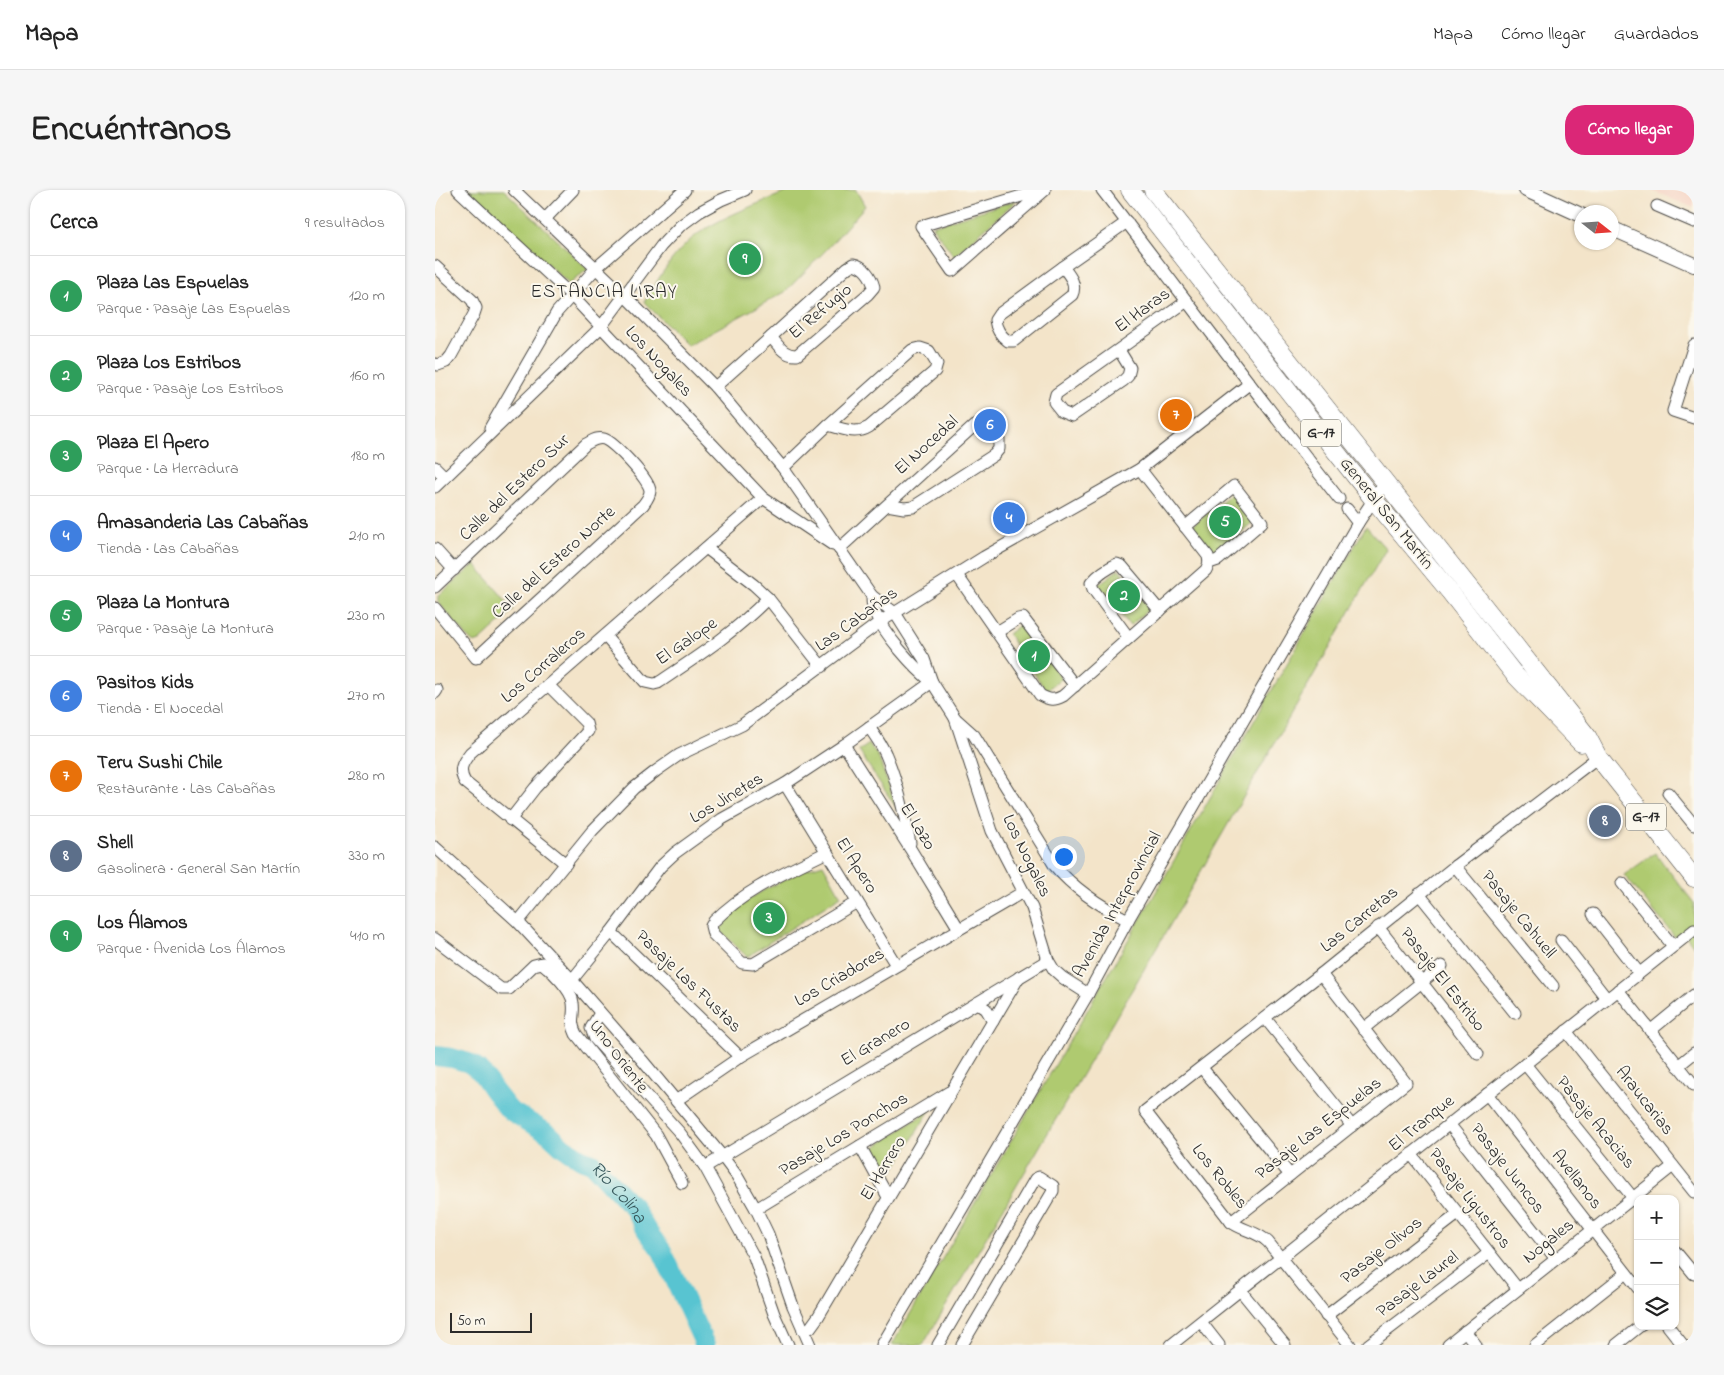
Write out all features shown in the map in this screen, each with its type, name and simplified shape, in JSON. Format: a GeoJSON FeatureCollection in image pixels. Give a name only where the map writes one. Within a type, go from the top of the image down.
{"type":"FeatureCollection","features":[{"type":"Feature","properties":{"kind":"main road","name":"General San Martín"},"geometry":{"type":"LineString","coordinates":[[1130,190],[1374,500],[1450,592],[1514,674],[1579,742],[1599,757]]}},
{"type":"Feature","properties":{"kind":"main road","name":"General San Martín"},"geometry":{"type":"LineString","coordinates":[[1153,190],[1587,736],[1599,757],[1694,878]]}},
{"type":"Feature","properties":{"kind":"street","name":"Los Nogales"},"geometry":{"type":"LineString","coordinates":[[458,190],[571,295],[763,498],[839,548]]}},
{"type":"Feature","properties":{"kind":"street","name":"Los Nogales"},"geometry":{"type":"LineString","coordinates":[[514,190],[624,295],[715,387],[783,468],[872,596],[895,613],[924,659],[932,682],[955,718],[992,831],[1036,917],[1048,960],[1063,978],[1088,994]]}},
{"type":"Feature","properties":{"kind":"street"},"geometry":{"type":"LineString","coordinates":[[545,219],[573,190]]}},
{"type":"Feature","properties":{"kind":"street"},"geometry":{"type":"LineString","coordinates":[[483,441],[557,312],[596,268],[685,190]]}},
{"type":"Feature","properties":{"kind":"street"},"geometry":{"type":"LineString","coordinates":[[435,488],[601,327],[661,246],[680,226],[699,212],[745,190]]}},
{"type":"Feature","properties":{"kind":"street"},"geometry":{"type":"LineString","coordinates":[[1044,190],[952,271],[921,226],[1044,190]]}},
{"type":"Feature","properties":{"kind":"street"},"geometry":{"type":"LineString","coordinates":[[1102,190],[1339,499]]}},
{"type":"Feature","properties":{"kind":"street"},"geometry":{"type":"LineString","coordinates":[[1526,190],[1574,212]]}},
{"type":"Feature","properties":{"kind":"street"},"geometry":{"type":"LineString","coordinates":[[1657,206],[1694,222]]}},
{"type":"Feature","properties":{"kind":"street"},"geometry":{"type":"LineString","coordinates":[[1063,267],[1074,282],[1072,295],[1014,341],[1008,341],[1002,337],[995,325],[995,320],[999,314],[1063,267],[1127,222]]}},
{"type":"Feature","properties":{"kind":"street"},"geometry":{"type":"LineString","coordinates":[[1619,232],[1694,265]]}},
{"type":"Feature","properties":{"kind":"street","name":"El Refugio"},"geometry":{"type":"LineString","coordinates":[[715,387],[847,268],[853,264],[860,266],[872,279],[874,287],[869,294],[797,355],[791,356],[784,352],[771,337]]}},
{"type":"Feature","properties":{"kind":"street"},"geometry":{"type":"LineString","coordinates":[[435,266],[472,300],[476,308],[475,314],[451,356],[446,362],[438,365],[435,364]]}},
{"type":"Feature","properties":{"kind":"street","name":"El Haras"},"geometry":{"type":"LineString","coordinates":[[1119,350],[1130,368],[1128,376],[1072,416],[1062,412],[1054,402],[1056,394],[1187,301]]}},
{"type":"Feature","properties":{"kind":"street"},"geometry":{"type":"LineString","coordinates":[[1694,345],[1673,411],[1694,418]]}},
{"type":"Feature","properties":{"kind":"street"},"geometry":{"type":"LineString","coordinates":[[783,468],[828,426],[912,350],[920,348],[929,351],[937,364],[935,371],[869,427],[862,431],[853,432],[828,426]]}},
{"type":"Feature","properties":{"kind":"street","name":"Las Cabañas"},"geometry":{"type":"LineString","coordinates":[[518,922],[592,831],[634,788],[656,771],[679,755],[742,725],[880,622],[984,557],[1140,469],[1249,384]]}},
{"type":"Feature","properties":{"kind":"street","name":"El Nocedal"},"geometry":{"type":"LineString","coordinates":[[839,548],[975,426],[982,424],[989,428],[999,440],[999,449],[994,455],[913,507],[904,508],[887,505]]}},
{"type":"Feature","properties":{"kind":"street","name":"Calle del Estero Sur"},"geometry":{"type":"LineString","coordinates":[[437,582],[454,570],[586,444],[593,440],[606,439],[614,445],[644,478],[650,491]]}},
{"type":"Feature","properties":{"kind":"street"},"geometry":{"type":"LineString","coordinates":[[435,467],[445,477]]}},
{"type":"Feature","properties":{"kind":"street"},"geometry":{"type":"LineString","coordinates":[[957,575],[1039,695],[1046,699],[1055,700],[1075,686],[1206,570],[1209,564],[1208,556],[1140,469]]}},
{"type":"Feature","properties":{"kind":"street","name":"Avenida Interprovincial"},"geometry":{"type":"LineString","coordinates":[[882,1345],[1088,994],[1128,920],[1359,523],[1385,482]]}},
{"type":"Feature","properties":{"kind":"street"},"geometry":{"type":"LineString","coordinates":[[1185,527],[1234,486],[1262,522],[1218,560],[1209,564]]}},
{"type":"Feature","properties":{"kind":"street","name":"Calle del Estero Norte"},"geometry":{"type":"LineString","coordinates":[[435,608],[476,658],[643,505],[650,491]]}},
{"type":"Feature","properties":{"kind":"street","name":"Los Corraleros"},"geometry":{"type":"LineString","coordinates":[[566,864],[465,782],[460,770],[462,763],[470,753],[763,498]]}},
{"type":"Feature","properties":{"kind":"street"},"geometry":{"type":"LineString","coordinates":[[1347,508],[1359,523]]}},
{"type":"Feature","properties":{"kind":"street"},"geometry":{"type":"LineString","coordinates":[[706,548],[768,598],[822,667]]}},
{"type":"Feature","properties":{"kind":"street"},"geometry":{"type":"LineString","coordinates":[[435,549],[454,570]]}},
{"type":"Feature","properties":{"kind":"street"},"geometry":{"type":"LineString","coordinates":[[1129,638],[1093,589],[1091,583],[1094,579],[1117,564],[1122,566],[1159,611]]}},
{"type":"Feature","properties":{"kind":"street","name":"Los Nogales"},"geometry":{"type":"LineString","coordinates":[[872,596],[873,609],[880,622],[915,669],[932,682]]}},
{"type":"Feature","properties":{"kind":"street","name":"El Galope"},"geometry":{"type":"LineString","coordinates":[[605,636],[645,682],[658,683],[721,641],[768,598]]}},
{"type":"Feature","properties":{"kind":"street"},"geometry":{"type":"LineString","coordinates":[[997,632],[1023,618],[1075,686]]}},
{"type":"Feature","properties":{"kind":"street","name":"Los Jinetes"},"geometry":{"type":"LineString","coordinates":[[572,980],[660,867],[675,853],[722,819],[785,784],[844,745],[932,682]]}},
{"type":"Feature","properties":{"kind":"street"},"geometry":{"type":"LineString","coordinates":[[510,820],[541,781],[588,731],[586,723],[548,685]]}},
{"type":"Feature","properties":{"kind":"street","name":"Los Nogales"},"geometry":{"type":"LineString","coordinates":[[955,718],[974,735],[1055,866],[1065,878],[1085,895],[1128,920]]}},
{"type":"Feature","properties":{"kind":"street"},"geometry":{"type":"LineString","coordinates":[[869,728],[885,753],[893,774],[903,808],[911,850]]}},
{"type":"Feature","properties":{"kind":"street","name":"El Lazo"},"geometry":{"type":"LineString","coordinates":[[844,745],[959,929]]}},
{"type":"Feature","properties":{"kind":"street","name":"Las Carretas"},"geometry":{"type":"LineString","coordinates":[[1145,1111],[1321,974],[1419,894],[1599,757]]}},
{"type":"Feature","properties":{"kind":"street","name":"El Apero"},"geometry":{"type":"LineString","coordinates":[[785,784],[896,965]]}},
{"type":"Feature","properties":{"kind":"street"},"geometry":{"type":"LineString","coordinates":[[1669,793],[1694,825]]}},
{"type":"Feature","properties":{"kind":"street"},"geometry":{"type":"LineString","coordinates":[[435,847],[518,922],[572,980],[677,1100],[722,1156],[737,1176],[756,1209],[774,1249],[810,1345]]}},
{"type":"Feature","properties":{"kind":"street"},"geometry":{"type":"LineString","coordinates":[[827,852],[773,878],[740,898],[714,921],[711,926],[713,934],[742,964],[750,965],[857,902]]}},
{"type":"Feature","properties":{"kind":"street","name":"Pasaje Cahuell"},"geometry":{"type":"LineString","coordinates":[[1455,866],[1553,986]]}},
{"type":"Feature","properties":{"kind":"street"},"geometry":{"type":"LineString","coordinates":[[1622,883],[1673,946]]}},
{"type":"Feature","properties":{"kind":"street","name":"Los Criadores"},"geometry":{"type":"LineString","coordinates":[[677,1100],[740,1057],[1023,892]]}},
{"type":"Feature","properties":{"kind":"street"},"geometry":{"type":"LineString","coordinates":[[1419,894],[1515,1013]]}},
{"type":"Feature","properties":{"kind":"street"},"geometry":{"type":"LineString","coordinates":[[1593,914],[1639,973]]}},
{"type":"Feature","properties":{"kind":"street","name":"Pasaje El Estribo"},"geometry":{"type":"LineString","coordinates":[[1378,927],[1478,1054]]}},
{"type":"Feature","properties":{"kind":"street","name":"El Tranque"},"geometry":{"type":"LineString","coordinates":[[1171,1345],[1694,930]]}},
{"type":"Feature","properties":{"kind":"street","name":"Pasaje Las Fustas"},"geometry":{"type":"LineString","coordinates":[[611,932],[740,1057]]}},
{"type":"Feature","properties":{"kind":"street","name":"Uno Oriente"},"geometry":{"type":"LineString","coordinates":[[435,940],[501,989],[509,990],[534,965],[541,963],[551,970],[571,994],[574,1003],[572,1024],[576,1034],[657,1135],[682,1184]]}},
{"type":"Feature","properties":{"kind":"street"},"geometry":{"type":"LineString","coordinates":[[1561,940],[1607,999]]}},
{"type":"Feature","properties":{"kind":"street","name":"El Granero"},"geometry":{"type":"LineString","coordinates":[[705,1167],[1048,960]]}},
{"type":"Feature","properties":{"kind":"street"},"geometry":{"type":"LineString","coordinates":[[1321,974],[1363,1029],[1442,966]]}},
{"type":"Feature","properties":{"kind":"street","name":"El Herrero"},"geometry":{"type":"LineString","coordinates":[[803,1330],[810,1328],[818,1317],[1019,977]]}},
{"type":"Feature","properties":{"kind":"street"},"geometry":{"type":"LineString","coordinates":[[1618,990],[1694,1085]]}},
{"type":"Feature","properties":{"kind":"street"},"geometry":{"type":"LineString","coordinates":[[1651,1031],[1694,996]]}},
{"type":"Feature","properties":{"kind":"street"},"geometry":{"type":"LineString","coordinates":[[977,1003],[986,1009],[993,1021]]}},
{"type":"Feature","properties":{"kind":"street"},"geometry":{"type":"LineString","coordinates":[[600,1013],[591,1028],[595,1039],[680,1133],[705,1167],[754,1257],[774,1314],[788,1345]]}},
{"type":"Feature","properties":{"kind":"street"},"geometry":{"type":"LineString","coordinates":[[1265,1018],[1352,1126]]}},
{"type":"Feature","properties":{"kind":"street","name":"Pasaje Las Espuelas"},"geometry":{"type":"LineString","coordinates":[[1231,1222],[1406,1084],[1363,1029]]}},
{"type":"Feature","properties":{"kind":"street","name":"Araucarias"},"geometry":{"type":"LineString","coordinates":[[1566,1031],[1694,1192]]}},
{"type":"Feature","properties":{"kind":"street"},"geometry":{"type":"LineString","coordinates":[[1678,1066],[1694,1053]]}},
{"type":"Feature","properties":{"kind":"street","name":"Pasaje Acacias"},"geometry":{"type":"LineString","coordinates":[[1525,1064],[1634,1200]]}},
{"type":"Feature","properties":{"kind":"street"},"geometry":{"type":"LineString","coordinates":[[1202,1068],[1289,1175]]}},
{"type":"Feature","properties":{"kind":"street","name":"Pasaje Los Ponchos"},"geometry":{"type":"LineString","coordinates":[[756,1209],[951,1091]]}},
{"type":"Feature","properties":{"kind":"street","name":"Avellanos"},"geometry":{"type":"LineString","coordinates":[[1487,1094],[1636,1285]]}},
{"type":"Feature","properties":{"kind":"street","name":"Los Robles"},"geometry":{"type":"LineString","coordinates":[[1145,1111],[1231,1222],[1263,1236],[1350,1345]]}},
{"type":"Feature","properties":{"kind":"street","name":"Pasaje Juncos"},"geometry":{"type":"LineString","coordinates":[[1449,1124],[1556,1259]]}},
{"type":"Feature","properties":{"kind":"street"},"geometry":{"type":"LineString","coordinates":[[860,1146],[888,1197]]}},
{"type":"Feature","properties":{"kind":"street","name":"Pasaje Ligustros"},"geometry":{"type":"LineString","coordinates":[[1411,1154],[1517,1290]]}},
{"type":"Feature","properties":{"kind":"street","name":"Nogales"},"geometry":{"type":"LineString","coordinates":[[1642,1195],[1673,1166]]}},
{"type":"Feature","properties":{"kind":"street"},"geometry":{"type":"LineString","coordinates":[[938,1345],[1035,1179],[1039,1177],[1053,1186],[1053,1191],[962,1345]]}},
{"type":"Feature","properties":{"kind":"street","name":"Nogales"},"geometry":{"type":"LineString","coordinates":[[1447,1345],[1592,1230],[1634,1202]]}},
{"type":"Feature","properties":{"kind":"street","name":"Pasaje Olivos"},"geometry":{"type":"LineString","coordinates":[[1327,1316],[1458,1214]]}},
{"type":"Feature","properties":{"kind":"street","name":"Pasaje Laurel"},"geometry":{"type":"LineString","coordinates":[[1368,1345],[1489,1253]]}},
{"type":"Feature","properties":{"kind":"street"},"geometry":{"type":"LineString","coordinates":[[1679,1255],[1694,1274]]}},
{"type":"Feature","properties":{"kind":"street"},"geometry":{"type":"LineString","coordinates":[[1535,1345],[1626,1273]]}},
{"type":"Feature","properties":{"kind":"street"},"geometry":{"type":"LineString","coordinates":[[1240,1290],[1285,1345]]}},
{"type":"Feature","properties":{"kind":"street"},"geometry":{"type":"LineString","coordinates":[[1201,1322],[1219,1345]]}},
{"type":"Feature","properties":{"kind":"street"},"geometry":{"type":"LineString","coordinates":[[1616,1345],[1635,1330]]}},
{"type":"Feature","properties":{"kind":"street"},"geometry":{"type":"LineString","coordinates":[[1671,1330],[1683,1345]]}},
{"type":"Feature","properties":{"kind":"street"},"geometry":{"type":"LineString","coordinates":[[1465,1331],[1476,1345]]}},
{"type":"Feature","properties":{"kind":"shaded area"},"geometry":{"type":"Polygon","coordinates":[[[1650,190],[1694,190],[1694,208],[1650,190]]]}},
{"type":"Feature","properties":{"kind":"green space"},"geometry":{"type":"Polygon","coordinates":[[[468,190],[504,190],[588,269],[569,284],[468,190]]]}},
{"type":"Feature","properties":{"kind":"green space"},"geometry":{"type":"Polygon","coordinates":[[[791,190],[856,190],[865,206],[785,292],[687,345],[644,302],[663,272],[685,245],[707,228],[735,213],[791,190]]]}},
{"type":"Feature","properties":{"kind":"green space"},"geometry":{"type":"Polygon","coordinates":[[[1017,200],[954,256],[932,226],[1017,200]]]}},
{"type":"Feature","properties":{"kind":"green space"},"geometry":{"type":"Polygon","coordinates":[[[1233,492],[1256,519],[1216,555],[1193,525],[1233,492]]]}},
{"type":"Feature","properties":{"kind":"green space"},"geometry":{"type":"Polygon","coordinates":[[[1366,526],[1386,549],[1166,932],[923,1345],[892,1345],[1141,918],[1366,526]]]}},
{"type":"Feature","properties":{"kind":"green space"},"geometry":{"type":"Polygon","coordinates":[[[475,564],[514,610],[480,641],[474,643],[438,602],[438,596],[475,564]]]}},
{"type":"Feature","properties":{"kind":"green space"},"geometry":{"type":"Polygon","coordinates":[[[1119,569],[1150,608],[1130,626],[1098,585],[1119,569]]]}},
{"type":"Feature","properties":{"kind":"green space"},"geometry":{"type":"Polygon","coordinates":[[[1021,624],[1061,678],[1046,691],[1008,634],[1021,624]]]}},
{"type":"Feature","properties":{"kind":"green space"},"geometry":{"type":"Polygon","coordinates":[[[869,744],[878,756],[897,809],[859,751],[869,744]]]}},
{"type":"Feature","properties":{"kind":"green space"},"geometry":{"type":"Polygon","coordinates":[[[1655,853],[1694,903],[1694,947],[1684,933],[1675,937],[1624,875],[1655,853]]]}},
{"type":"Feature","properties":{"kind":"green space"},"geometry":{"type":"Polygon","coordinates":[[[823,864],[841,896],[747,957],[720,930],[739,905],[804,870],[823,864]]]}},
{"type":"Feature","properties":{"kind":"green space"},"geometry":{"type":"Polygon","coordinates":[[[930,1110],[887,1181],[869,1151],[930,1110]]]}},
{"type":"Feature","properties":{"kind":"waterway","name":"Río Colina"},"geometry":{"type":"LineString","coordinates":[[435,1056],[469,1063],[481,1072],[509,1110],[549,1134],[563,1147],[581,1159],[592,1163],[632,1205],[647,1231],[662,1251],[705,1345]]}},
{"type":"Feature","properties":{"kind":"place","name":"Los Álamos"},"geometry":{"type":"Point","coordinates":[745,259]}},
{"type":"Feature","properties":{"kind":"place","name":"Teru Sushi Chile"},"geometry":{"type":"Point","coordinates":[1176,415]}},
{"type":"Feature","properties":{"kind":"place","name":"Pasitos Kids"},"geometry":{"type":"Point","coordinates":[990,425]}},
{"type":"Feature","properties":{"kind":"place","name":"Amasanderia Las Cabañas"},"geometry":{"type":"Point","coordinates":[1009,518]}},
{"type":"Feature","properties":{"kind":"place","name":"Plaza La Montura"},"geometry":{"type":"Point","coordinates":[1225,522]}},
{"type":"Feature","properties":{"kind":"place","name":"Plaza Los Estribos"},"geometry":{"type":"Point","coordinates":[1124,596]}},
{"type":"Feature","properties":{"kind":"place","name":"Plaza Las Espuelas"},"geometry":{"type":"Point","coordinates":[1034,656]}},
{"type":"Feature","properties":{"kind":"place","name":"Shell"},"geometry":{"type":"Point","coordinates":[1605,821]}},
{"type":"Feature","properties":{"kind":"place","name":"Plaza El Apero"},"geometry":{"type":"Point","coordinates":[769,918]}},
{"type":"Feature","properties":{"kind":"district","name":"ESTANCIA LIRAY"},"geometry":{"type":"Point","coordinates":[604,292]}}]}
